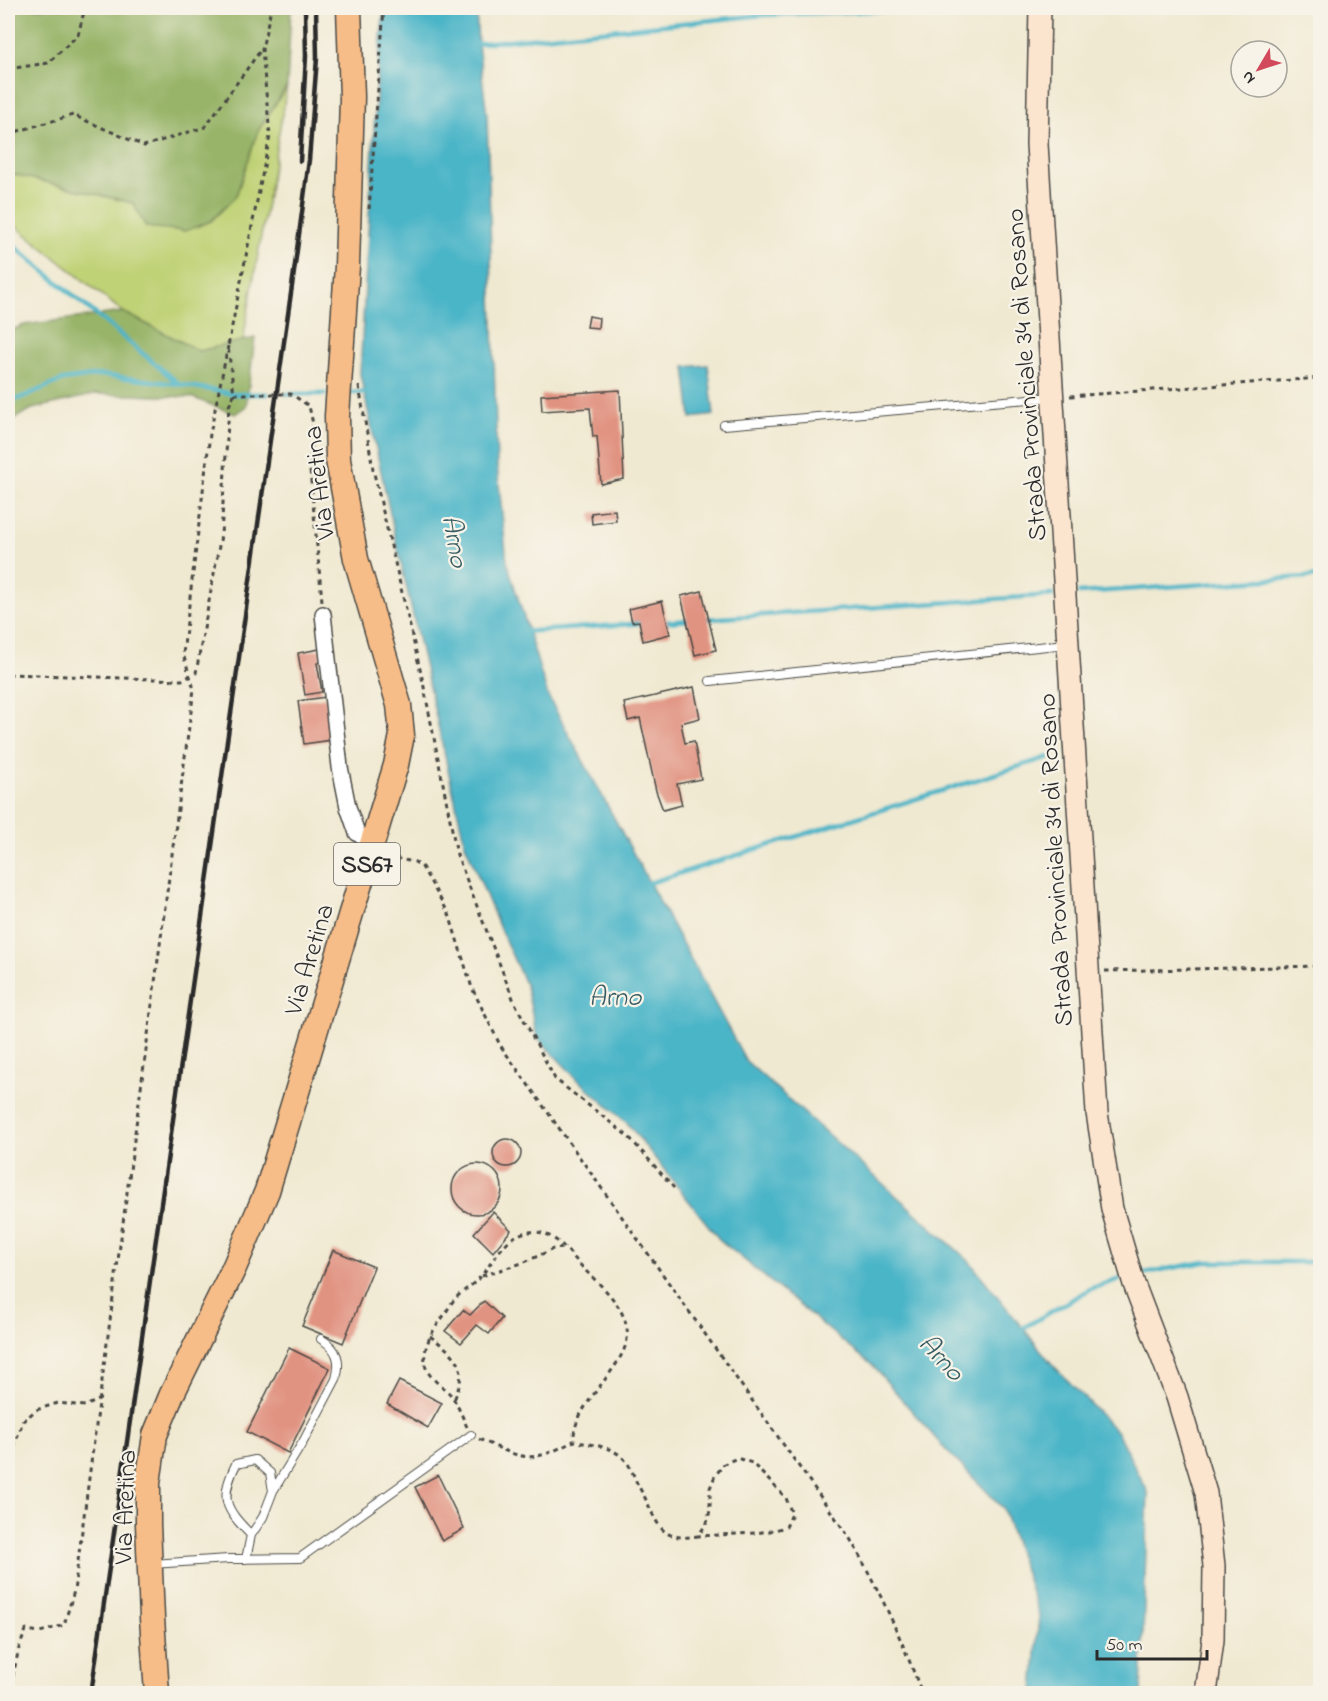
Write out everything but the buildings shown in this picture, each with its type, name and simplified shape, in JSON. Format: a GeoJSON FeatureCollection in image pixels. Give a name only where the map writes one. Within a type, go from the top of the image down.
{"type":"FeatureCollection","features":[{"type":"Feature","properties":{"kind":"main road","name":"Via Aretina"},"geometry":{"type":"LineString","coordinates":[[157,1694],[148,1483],[155,1435],[172,1394],[234,1268],[267,1191],[396,765],[402,735],[399,705],[356,559],[338,460],[337,416],[347,266],[351,108],[349,8]]}},
{"type":"Feature","properties":{"kind":"main road","name":"Strada Provinciale 34 di Rosano"},"geometry":{"type":"LineString","coordinates":[[1040,8],[1037,144],[1097,1113],[1112,1209],[1134,1284],[1177,1396],[1206,1493],[1214,1566],[1212,1640],[1206,1694]]}},
{"type":"Feature","properties":{"kind":"street"},"geometry":{"type":"LineString","coordinates":[[323,614],[340,767],[348,807],[357,833],[372,844]]}},
{"type":"Feature","properties":{"kind":"lane"},"geometry":{"type":"LineString","coordinates":[[724,425],[1053,397]]}},
{"type":"Feature","properties":{"kind":"lane"},"geometry":{"type":"LineString","coordinates":[[710,681],[1068,644]]}},
{"type":"Feature","properties":{"kind":"lane"},"geometry":{"type":"LineString","coordinates":[[246,1559],[251,1535],[263,1516],[273,1491],[303,1442],[336,1380],[339,1369],[338,1360],[332,1345],[321,1339]]}},
{"type":"Feature","properties":{"kind":"lane"},"geometry":{"type":"LineString","coordinates":[[150,1564],[300,1557],[471,1435]]}},
{"type":"Feature","properties":{"kind":"lane"},"geometry":{"type":"LineString","coordinates":[[251,1535],[232,1515],[227,1502],[228,1482],[236,1464],[255,1460],[270,1473],[273,1491]]}},
{"type":"Feature","properties":{"kind":"path"},"geometry":{"type":"LineString","coordinates":[[8,69],[48,63],[78,35],[85,8]]}},
{"type":"Feature","properties":{"kind":"path"},"geometry":{"type":"LineString","coordinates":[[9,1694],[19,1648],[26,1630],[40,1632],[64,1625],[74,1590],[194,689],[183,654],[210,434],[270,136],[261,49],[271,8]]}},
{"type":"Feature","properties":{"kind":"path"},"geometry":{"type":"LineString","coordinates":[[369,213],[384,8]]}},
{"type":"Feature","properties":{"kind":"path"},"geometry":{"type":"LineString","coordinates":[[8,134],[73,115],[144,146],[205,127],[261,49]]}},
{"type":"Feature","properties":{"kind":"path"},"geometry":{"type":"LineString","coordinates":[[8,674],[182,680],[196,672],[221,535],[229,406],[234,394],[228,346]]}},
{"type":"Feature","properties":{"kind":"path"},"geometry":{"type":"LineString","coordinates":[[357,378],[373,469],[423,682],[457,855],[506,980],[555,1079],[629,1137],[675,1188]]}},
{"type":"Feature","properties":{"kind":"path"},"geometry":{"type":"LineString","coordinates":[[1053,397],[1320,378]]}},
{"type":"Feature","properties":{"kind":"path"},"geometry":{"type":"LineString","coordinates":[[234,394],[291,394],[309,406],[313,424],[310,470],[323,614]]}},
{"type":"Feature","properties":{"kind":"path"},"geometry":{"type":"LineString","coordinates":[[372,844],[388,859],[416,862],[422,867],[448,914],[471,988],[500,1045],[849,1537],[872,1576],[906,1651],[922,1694]]}},
{"type":"Feature","properties":{"kind":"path"},"geometry":{"type":"LineString","coordinates":[[1088,971],[1320,966]]}},
{"type":"Feature","properties":{"kind":"path"},"geometry":{"type":"LineString","coordinates":[[574,1441],[573,1430],[583,1411],[627,1343],[627,1327],[619,1308],[607,1293],[558,1241],[544,1233],[520,1233],[512,1238],[482,1276],[455,1299],[432,1330],[425,1351],[425,1366],[436,1382],[450,1394],[471,1435],[513,1455],[536,1457],[574,1441],[606,1448],[621,1456],[630,1467],[656,1522],[668,1535],[685,1538],[770,1531],[786,1527],[792,1514],[786,1498],[752,1463],[737,1458],[724,1464],[715,1476],[710,1488],[710,1510],[707,1523],[698,1536]]}},
{"type":"Feature","properties":{"kind":"path"},"geometry":{"type":"LineString","coordinates":[[482,1276],[525,1262],[553,1249],[564,1248]]}},
{"type":"Feature","properties":{"kind":"path"},"geometry":{"type":"LineString","coordinates":[[430,1336],[451,1351],[460,1365],[461,1384],[453,1400]]}},
{"type":"Feature","properties":{"kind":"path"},"geometry":{"type":"LineString","coordinates":[[8,1464],[23,1421],[36,1410],[58,1403],[85,1406],[99,1400]]}},
{"type":"Feature","properties":{"kind":"green space"},"geometry":{"type":"Polygon","coordinates":[[[8,8],[291,8],[287,86],[258,131],[236,196],[211,221],[185,231],[146,227],[133,203],[8,173],[8,8]]]}},
{"type":"Feature","properties":{"kind":"green space"},"geometry":{"type":"Polygon","coordinates":[[[287,86],[243,341],[199,351],[123,312],[8,220],[8,173],[133,203],[235,196],[258,131],[287,86]]]}},
{"type":"Feature","properties":{"kind":"green space"},"geometry":{"type":"Polygon","coordinates":[[[123,312],[199,351],[255,338],[246,406],[235,414],[191,397],[96,394],[32,409],[8,422],[8,332],[24,325],[123,312]]]}},
{"type":"Feature","properties":{"kind":"water","name":"Arno"},"geometry":{"type":"Polygon","coordinates":[[[384,8],[476,8],[487,115],[497,465],[507,562],[548,696],[746,1061],[969,1261],[1052,1364],[1117,1432],[1148,1492],[1141,1693],[1033,1693],[1039,1615],[1003,1508],[944,1448],[874,1367],[719,1239],[628,1124],[575,1077],[537,1037],[526,986],[465,844],[360,374],[377,78],[384,8]]]}},
{"type":"Feature","properties":{"kind":"water"},"geometry":{"type":"Polygon","coordinates":[[[708,365],[714,415],[691,418],[685,367],[708,365]]]}},
{"type":"Feature","properties":{"kind":"waterway"},"geometry":{"type":"LineString","coordinates":[[472,44],[763,15],[953,8]]}},
{"type":"Feature","properties":{"kind":"waterway"},"geometry":{"type":"LineString","coordinates":[[8,241],[178,383]]}},
{"type":"Feature","properties":{"kind":"waterway"},"geometry":{"type":"LineString","coordinates":[[8,403],[63,380],[100,375],[178,384],[234,394],[267,394]]}},
{"type":"Feature","properties":{"kind":"waterway"},"geometry":{"type":"LineString","coordinates":[[352,393],[370,392]]}},
{"type":"Feature","properties":{"kind":"waterway"},"geometry":{"type":"LineString","coordinates":[[287,394],[325,394]]}},
{"type":"Feature","properties":{"kind":"waterway"},"geometry":{"type":"LineString","coordinates":[[1079,593],[1320,576]]}},
{"type":"Feature","properties":{"kind":"waterway"},"geometry":{"type":"LineString","coordinates":[[705,619],[1052,595]]}},
{"type":"Feature","properties":{"kind":"waterway"},"geometry":{"type":"LineString","coordinates":[[663,622],[690,620]]}},
{"type":"Feature","properties":{"kind":"waterway"},"geometry":{"type":"LineString","coordinates":[[522,632],[646,623]]}},
{"type":"Feature","properties":{"kind":"waterway"},"geometry":{"type":"LineString","coordinates":[[646,884],[1049,757]]}},
{"type":"Feature","properties":{"kind":"waterway"},"geometry":{"type":"LineString","coordinates":[[1145,1273],[1205,1262],[1320,1262]]}},
{"type":"Feature","properties":{"kind":"waterway"},"geometry":{"type":"LineString","coordinates":[[1018,1331],[1090,1289],[1119,1279]]}},
{"type":"Feature","properties":{"kind":"railway"},"geometry":{"type":"LineString","coordinates":[[300,161],[306,56],[305,8]]}},
{"type":"Feature","properties":{"kind":"railway"},"geometry":{"type":"LineString","coordinates":[[91,1694],[309,160],[317,58],[316,8]]}}]}
